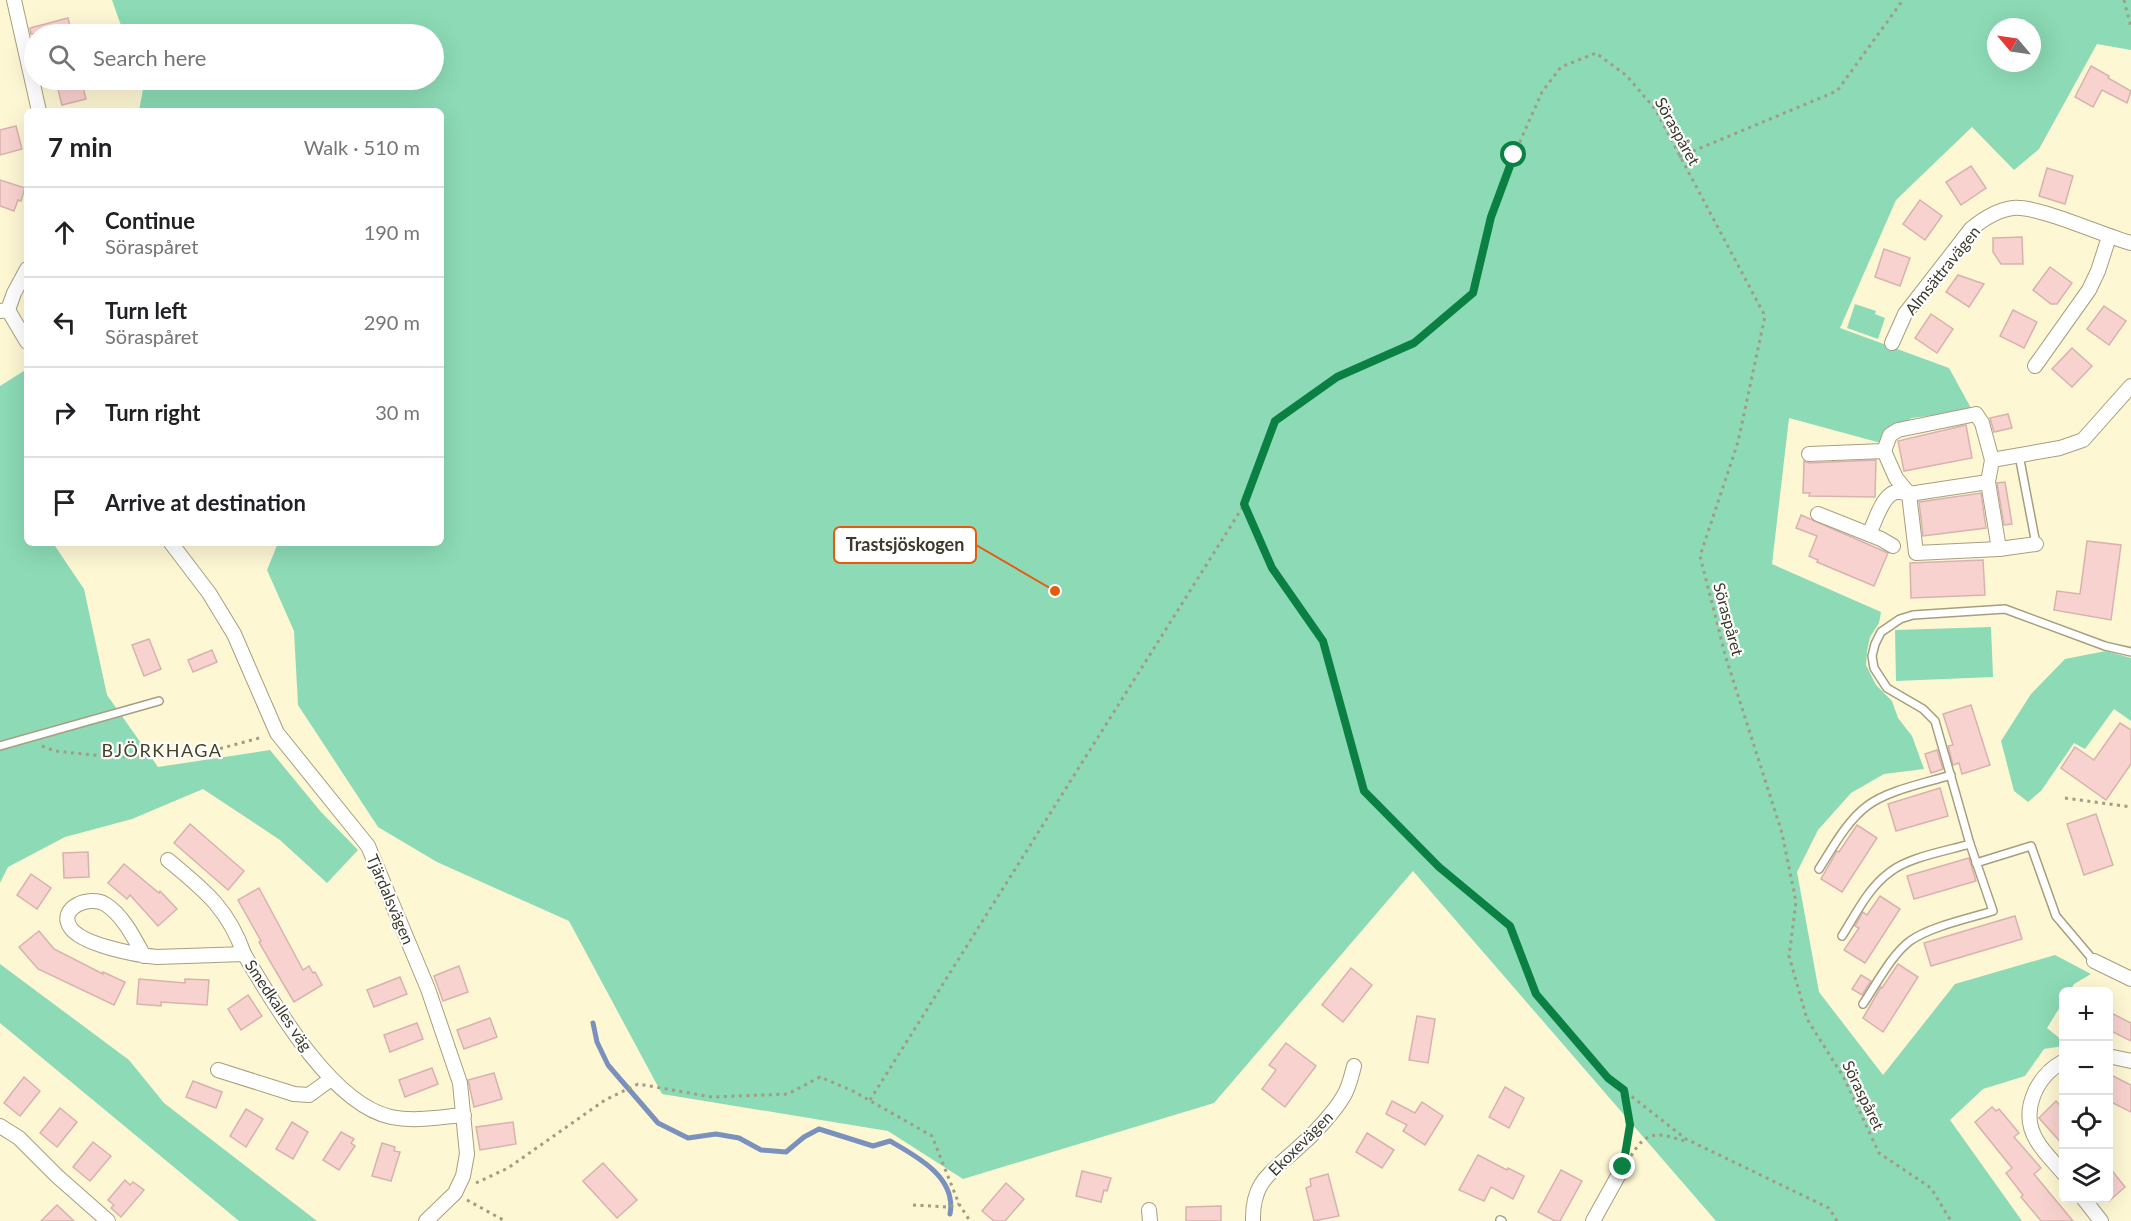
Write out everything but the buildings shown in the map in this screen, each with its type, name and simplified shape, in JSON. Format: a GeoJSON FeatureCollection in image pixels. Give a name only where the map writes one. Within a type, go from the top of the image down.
{"type":"FeatureCollection","features":[{"type":"Feature","properties":{"kind":"street"},"geometry":{"type":"LineString","coordinates":[[14,0],[24,44]]}},
{"type":"Feature","properties":{"kind":"street"},"geometry":{"type":"LineString","coordinates":[[34,90],[38,108]]}},
{"type":"Feature","properties":{"kind":"street","name":"Almsättravägen"},"geometry":{"type":"LineString","coordinates":[[1892,343],[1905,314],[1971,228],[1984,218],[2015,208],[2037,212],[2131,243]]}},
{"type":"Feature","properties":{"kind":"street"},"geometry":{"type":"LineString","coordinates":[[2035,366],[2089,290],[2109,237]]}},
{"type":"Feature","properties":{"kind":"street"},"geometry":{"type":"LineString","coordinates":[[24,274],[4,311],[24,338]]}},
{"type":"Feature","properties":{"kind":"street"},"geometry":{"type":"LineString","coordinates":[[1992,460],[2060,448],[2083,440],[2131,386]]}},
{"type":"Feature","properties":{"kind":"street"},"geometry":{"type":"LineString","coordinates":[[1999,549],[1988,482],[1992,460],[1982,423],[1976,414],[1898,430],[1890,435],[1884,452],[1896,478],[1909,494],[1916,553],[1999,549],[2036,544]]}},
{"type":"Feature","properties":{"kind":"street"},"geometry":{"type":"LineString","coordinates":[[1809,454],[1884,452]]}},
{"type":"Feature","properties":{"kind":"street"},"geometry":{"type":"LineString","coordinates":[[1869,534],[1881,508],[1891,494],[1898,492],[1909,494],[1988,482]]}},
{"type":"Feature","properties":{"kind":"street"},"geometry":{"type":"LineString","coordinates":[[1818,514],[1893,546]]}},
{"type":"Feature","properties":{"kind":"street","name":"Tjärdalsvägen"},"geometry":{"type":"LineString","coordinates":[[173,546],[210,593],[234,634],[277,733],[368,846],[428,988],[460,1083],[467,1154],[463,1176],[455,1193],[426,1221]]}},
{"type":"Feature","properties":{"kind":"street"},"geometry":{"type":"LineString","coordinates":[[168,860],[217,903],[230,921],[244,954]]}},
{"type":"Feature","properties":{"kind":"street","name":"Smedkalles väg"},"geometry":{"type":"LineString","coordinates":[[144,956],[124,923],[103,903],[92,900],[78,903],[70,910],[68,919],[70,927],[77,934],[113,949],[144,956],[157,957],[244,954],[282,1017],[331,1079],[357,1102],[390,1117],[420,1120],[464,1115]]}},
{"type":"Feature","properties":{"kind":"street"},"geometry":{"type":"LineString","coordinates":[[2094,961],[2131,979]]}},
{"type":"Feature","properties":{"kind":"street"},"geometry":{"type":"LineString","coordinates":[[2113,1057],[2131,1061]]}},
{"type":"Feature","properties":{"kind":"street"},"geometry":{"type":"LineString","coordinates":[[2059,1065],[2048,1073],[2036,1090],[2030,1106],[2029,1120],[2037,1141],[2059,1168]]}},
{"type":"Feature","properties":{"kind":"street","name":"Ekoxevägen"},"geometry":{"type":"LineString","coordinates":[[1253,1221],[1254,1197],[1259,1186],[1267,1175],[1302,1145],[1343,1098],[1354,1066]]}},
{"type":"Feature","properties":{"kind":"street"},"geometry":{"type":"LineString","coordinates":[[218,1070],[294,1094],[309,1095],[331,1079]]}},
{"type":"Feature","properties":{"kind":"street"},"geometry":{"type":"LineString","coordinates":[[0,1125],[19,1138],[57,1176],[108,1221]]}},
{"type":"Feature","properties":{"kind":"street"},"geometry":{"type":"LineString","coordinates":[[1593,1221],[1623,1167]]}},
{"type":"Feature","properties":{"kind":"street"},"geometry":{"type":"LineString","coordinates":[[2087,1203],[2101,1221]]}},
{"type":"Feature","properties":{"kind":"lane"},"geometry":{"type":"LineString","coordinates":[[2019,455],[2036,544]]}},
{"type":"Feature","properties":{"kind":"lane"},"geometry":{"type":"LineString","coordinates":[[1863,1004],[1908,941],[1920,934],[1993,911],[1970,844],[1935,721],[1923,709],[1887,688],[1874,668],[1872,656],[1881,632],[1892,623],[1913,615],[2005,609],[2105,646],[2131,652]]}},
{"type":"Feature","properties":{"kind":"lane"},"geometry":{"type":"LineString","coordinates":[[0,746],[159,701]]}},
{"type":"Feature","properties":{"kind":"lane"},"geometry":{"type":"LineString","coordinates":[[1819,869],[1856,815],[1868,805],[1892,794],[1951,775]]}},
{"type":"Feature","properties":{"kind":"lane"},"geometry":{"type":"LineString","coordinates":[[1842,936],[1871,890],[1891,870],[1918,859],[1970,844]]}},
{"type":"Feature","properties":{"kind":"lane"},"geometry":{"type":"LineString","coordinates":[[1976,863],[2031,846],[2056,916],[2094,961]]}},
{"type":"Feature","properties":{"kind":"path"},"geometry":{"type":"LineString","coordinates":[[1679,157],[1837,91],[1903,0]]}},
{"type":"Feature","properties":{"kind":"path"},"geometry":{"type":"LineString","coordinates":[[2124,0],[2131,27]]}},
{"type":"Feature","properties":{"kind":"path","name":"Söraspåret"},"geometry":{"type":"LineString","coordinates":[[1244,504],[1275,421],[1337,377],[1414,343],[1473,293],[1491,217],[1514,155],[1542,92],[1561,67],[1596,53],[1627,76],[1655,109],[1765,316],[1738,442],[1701,556],[1730,669],[1782,833],[1796,902],[1789,956],[1807,1019],[1844,1078],[1879,1153],[1930,1188],[1951,1221]]}},
{"type":"Feature","properties":{"kind":"path"},"geometry":{"type":"LineString","coordinates":[[1244,504],[1272,568],[1323,641],[1364,791],[1439,867],[1510,926],[1536,994],[1608,1078],[1686,1139],[1829,1208],[1837,1221]]}},
{"type":"Feature","properties":{"kind":"path"},"geometry":{"type":"LineString","coordinates":[[870,1100],[1244,504]]}},
{"type":"Feature","properties":{"kind":"path"},"geometry":{"type":"LineString","coordinates":[[21,739],[55,751],[113,757],[200,754],[277,733]]}},
{"type":"Feature","properties":{"kind":"path"},"geometry":{"type":"LineString","coordinates":[[2064,798],[2131,807]]}},
{"type":"Feature","properties":{"kind":"path"},"geometry":{"type":"LineString","coordinates":[[455,1193],[508,1168],[584,1114],[618,1093],[638,1084],[712,1097],[788,1094],[820,1077],[870,1100],[932,1137],[959,1204],[970,1221]]}},
{"type":"Feature","properties":{"kind":"path"},"geometry":{"type":"LineString","coordinates":[[1623,1167],[1630,1125],[1624,1090]]}},
{"type":"Feature","properties":{"kind":"path"},"geometry":{"type":"LineString","coordinates":[[1623,1167],[1639,1142],[1658,1134],[1696,1144]]}},
{"type":"Feature","properties":{"kind":"path"},"geometry":{"type":"LineString","coordinates":[[455,1193],[505,1221]]}},
{"type":"Feature","properties":{"kind":"path"},"geometry":{"type":"LineString","coordinates":[[913,1205],[948,1207],[959,1204]]}},
{"type":"Feature","properties":{"kind":"green space"},"geometry":{"type":"Polygon","coordinates":[[[112,0],[2131,0],[2131,50],[2097,44],[2039,149],[2014,170],[1972,127],[1896,200],[1840,328],[1949,368],[1972,410],[1912,418],[1892,430],[1881,443],[1789,418],[1772,564],[1881,612],[1879,623],[1870,637],[1866,665],[1876,685],[1892,701],[1898,718],[1912,736],[1924,769],[1884,774],[1851,793],[1818,830],[1797,872],[1819,992],[1883,1075],[1955,984],[2055,955],[2091,974],[2072,987],[2059,987],[2059,1008],[2047,1028],[2059,1038],[2059,1047],[2044,1049],[2025,1076],[1983,1089],[1950,1120],[2022,1221],[1716,1221],[1413,871],[1214,1103],[963,1179],[888,1131],[662,1094],[569,921],[437,862],[378,827],[298,705],[294,631],[267,570],[277,546],[444,546],[444,108],[140,108],[143,90],[444,90],[444,24],[120,24],[112,0]]]}},
{"type":"Feature","properties":{"kind":"green space"},"geometry":{"type":"Polygon","coordinates":[[[1855,304],[1876,311],[1875,314],[1885,318],[1878,339],[1847,328],[1855,304]]]}},
{"type":"Feature","properties":{"kind":"green space"},"geometry":{"type":"Polygon","coordinates":[[[24,371],[24,546],[55,546],[84,589],[107,695],[158,767],[270,750],[321,812],[358,850],[327,883],[280,840],[203,789],[132,819],[65,837],[8,867],[0,883],[0,386],[24,371]]]}},
{"type":"Feature","properties":{"kind":"green space"},"geometry":{"type":"Polygon","coordinates":[[[1991,627],[1993,677],[1896,681],[1895,630],[1991,627]]]}},
{"type":"Feature","properties":{"kind":"green space"},"geometry":{"type":"Polygon","coordinates":[[[2106,651],[2131,658],[2131,721],[2114,709],[2085,749],[2074,743],[2041,791],[2028,802],[2014,791],[2001,741],[2031,694],[2065,659],[2106,651]]]}},
{"type":"Feature","properties":{"kind":"green space"},"geometry":{"type":"Polygon","coordinates":[[[0,964],[129,1060],[164,1103],[317,1221],[239,1221],[0,1023],[0,964]]]}},
{"type":"Feature","properties":{"kind":"waterway"},"geometry":{"type":"LineString","coordinates":[[593,1023],[597,1042],[608,1065],[658,1123],[688,1138],[716,1134],[739,1138],[761,1150],[786,1152],[804,1137],[819,1129],[873,1146],[890,1141],[922,1161],[941,1179],[947,1189],[950,1214]]}},
{"type":"Feature","properties":{"kind":"place","name":"Trastsjöskogen"},"geometry":{"type":"Point","coordinates":[1055,591]}},
{"type":"Feature","properties":{"kind":"district","name":"BJÖRKHAGA"},"geometry":{"type":"Point","coordinates":[162,750]}},
{"type":"Feature","properties":{"kind":"route"},"geometry":{"type":"LineString","coordinates":[[1514,155],[1491,217],[1473,293],[1414,343],[1337,377],[1275,421],[1244,504],[1272,568],[1323,641],[1364,791],[1439,867],[1510,926],[1536,994],[1608,1078],[1624,1090],[1630,1125],[1623,1167]]}}]}
